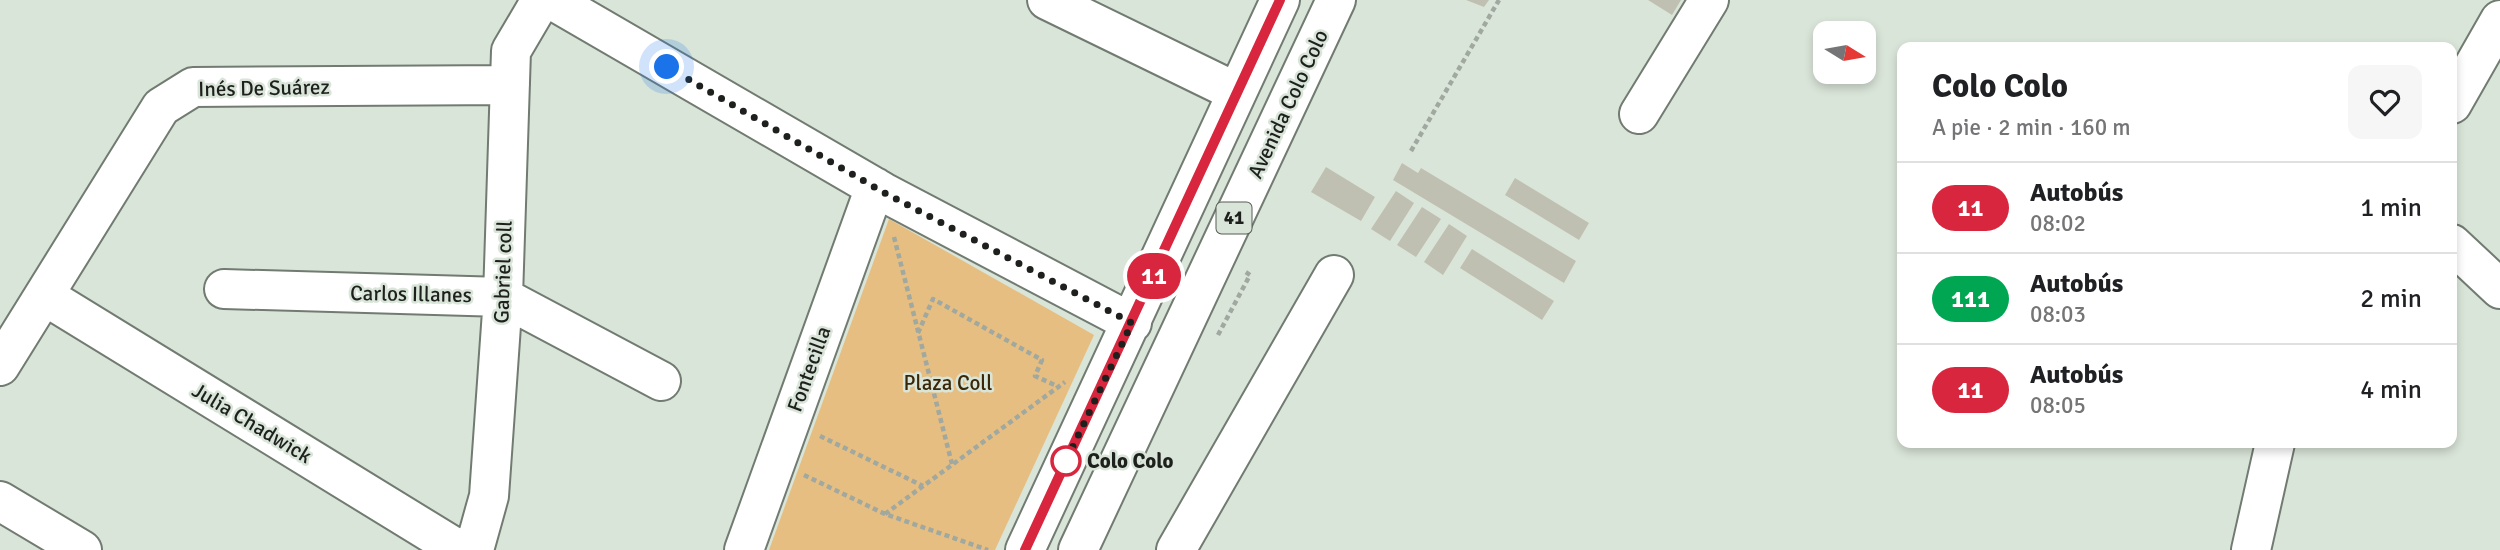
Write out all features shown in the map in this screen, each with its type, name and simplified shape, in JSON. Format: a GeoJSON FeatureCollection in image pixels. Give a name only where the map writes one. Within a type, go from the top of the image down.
{"type":"FeatureCollection","features":[{"type":"Feature","properties":{"kind":"street","name":"Gabriel coll"},"geometry":{"type":"LineString","coordinates":[[474,550],[489,496],[503,297],[511,51],[541,0]]}},
{"type":"Feature","properties":{"kind":"street"},"geometry":{"type":"LineString","coordinates":[[552,0],[879,190],[1132,323],[1186,318]]}},
{"type":"Feature","properties":{"kind":"street"},"geometry":{"type":"LineString","coordinates":[[1047,0],[1236,92]]}},
{"type":"Feature","properties":{"kind":"street"},"geometry":{"type":"LineString","coordinates":[[1025,550],[1280,0]]}},
{"type":"Feature","properties":{"kind":"street","name":"Avenida Colo Colo"},"geometry":{"type":"LineString","coordinates":[[1078,550],[1336,0]]}},
{"type":"Feature","properties":{"kind":"street"},"geometry":{"type":"LineString","coordinates":[[1639,114],[1709,0]]}},
{"type":"Feature","properties":{"kind":"street"},"geometry":{"type":"LineString","coordinates":[[2457,95],[2500,20]]}},
{"type":"Feature","properties":{"kind":"street","name":"Inés De Suárez"},"geometry":{"type":"LineString","coordinates":[[0,366],[161,107],[193,87],[510,85]]}},
{"type":"Feature","properties":{"kind":"street","name":"Fontecilla"},"geometry":{"type":"LineString","coordinates":[[744,550],[790,421],[879,190]]}},
{"type":"Feature","properties":{"kind":"street"},"geometry":{"type":"LineString","coordinates":[[2457,249],[2500,289]]}},
{"type":"Feature","properties":{"kind":"street"},"geometry":{"type":"LineString","coordinates":[[1177,550],[1335,275]]}},
{"type":"Feature","properties":{"kind":"street","name":"Carlos Illanes"},"geometry":{"type":"LineString","coordinates":[[224,289],[503,297],[661,381]]}},
{"type":"Feature","properties":{"kind":"street","name":"Julia Chadwick"},"geometry":{"type":"LineString","coordinates":[[45,296],[459,550]]}},
{"type":"Feature","properties":{"kind":"street"},"geometry":{"type":"LineString","coordinates":[[2251,550],[2274,448]]}},
{"type":"Feature","properties":{"kind":"street"},"geometry":{"type":"LineString","coordinates":[[0,501],[82,550]]}},
{"type":"Feature","properties":{"kind":"path"},"geometry":{"type":"LineString","coordinates":[[1411,151],[1499,0]]}},
{"type":"Feature","properties":{"kind":"path"},"geometry":{"type":"LineString","coordinates":[[879,190],[952,464]]}},
{"type":"Feature","properties":{"kind":"path"},"geometry":{"type":"LineString","coordinates":[[918,333],[933,299],[1042,360],[1035,376],[1058,386]]}},
{"type":"Feature","properties":{"kind":"path"},"geometry":{"type":"LineString","coordinates":[[885,514],[1068,380]]}},
{"type":"Feature","properties":{"kind":"path"},"geometry":{"type":"LineString","coordinates":[[790,421],[923,486]]}},
{"type":"Feature","properties":{"kind":"path"},"geometry":{"type":"LineString","coordinates":[[776,462],[885,514],[988,550]]}},
{"type":"Feature","properties":{"kind":"green space","name":"Plaza Coll"},"geometry":{"type":"Polygon","coordinates":[[[889,219],[1094,335],[995,550],[769,550],[889,219]]]}},
{"type":"Feature","properties":{"kind":"building"},"geometry":{"type":"Polygon","coordinates":[[[1466,0],[1489,0],[1484,7],[1466,0]]]}},
{"type":"Feature","properties":{"kind":"building"},"geometry":{"type":"Polygon","coordinates":[[[1648,0],[1681,0],[1672,15],[1648,0]]]}},
{"type":"Feature","properties":{"kind":"building"},"geometry":{"type":"Polygon","coordinates":[[[1402,163],[1418,173],[1421,168],[1576,261],[1564,283],[1393,180],[1402,163]]]}},
{"type":"Feature","properties":{"kind":"building"},"geometry":{"type":"Polygon","coordinates":[[[1326,167],[1375,197],[1361,221],[1311,192],[1326,167]]]}},
{"type":"Feature","properties":{"kind":"building"},"geometry":{"type":"Polygon","coordinates":[[[1515,178],[1589,223],[1579,240],[1505,195],[1515,178]]]}},
{"type":"Feature","properties":{"kind":"building"},"geometry":{"type":"Polygon","coordinates":[[[1396,191],[1414,203],[1390,241],[1371,229],[1396,191]]]}},
{"type":"Feature","properties":{"kind":"building"},"geometry":{"type":"Polygon","coordinates":[[[1422,207],[1441,219],[1416,257],[1397,245],[1422,207]]]}},
{"type":"Feature","properties":{"kind":"building"},"geometry":{"type":"Polygon","coordinates":[[[1449,224],[1467,236],[1443,275],[1424,262],[1449,224]]]}},
{"type":"Feature","properties":{"kind":"building"},"geometry":{"type":"Polygon","coordinates":[[[1472,249],[1554,301],[1542,320],[1460,268],[1472,249]]]}},
{"type":"Feature","properties":{"kind":"bus line","name":"11"},"geometry":{"type":"LineString","coordinates":[[1025,550],[1280,0]]}},
{"type":"Feature","properties":{"kind":"place","name":"Colo Colo"},"geometry":{"type":"Point","coordinates":[1066,461]}},
{"type":"Feature","properties":{"kind":"route"},"geometry":{"type":"LineString","coordinates":[[667,67],[883,192],[1132,323],[1066,461]]}}]}
